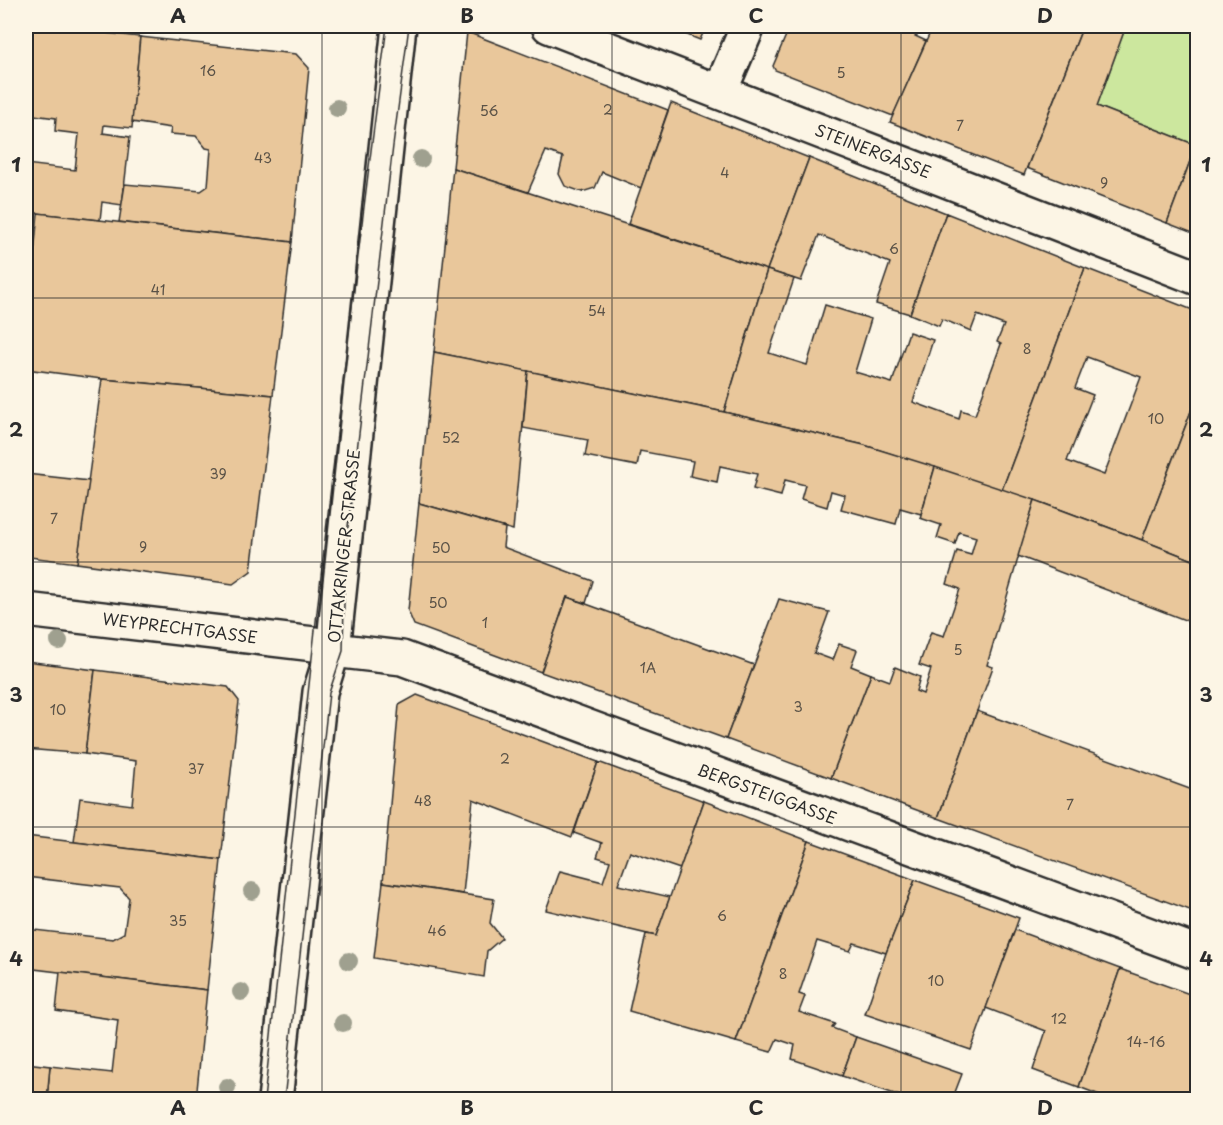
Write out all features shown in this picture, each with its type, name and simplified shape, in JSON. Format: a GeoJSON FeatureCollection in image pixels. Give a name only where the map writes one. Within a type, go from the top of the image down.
{"type":"FeatureCollection","features":[{"type":"Feature","properties":{"kind":"street","name":"OTTAKRINGER STRASSE"},"geometry":{"type":"LineString","coordinates":[[274,1100],[320,692],[333,650],[399,26]]}},
{"type":"Feature","properties":{"kind":"street","name":"STEINERGASSE"},"geometry":{"type":"LineString","coordinates":[[549,26],[1197,278]]}},
{"type":"Feature","properties":{"kind":"street"},"geometry":{"type":"LineString","coordinates":[[720,91],[747,26]]}},
{"type":"Feature","properties":{"kind":"street","name":"WEYPRECHTGASSE"},"geometry":{"type":"LineString","coordinates":[[26,610],[314,644],[333,650]]}},
{"type":"Feature","properties":{"kind":"street","name":"BERGSTEIGGASSE"},"geometry":{"type":"LineString","coordinates":[[333,650],[402,658],[1197,953]]}},
{"type":"Feature","properties":{"kind":"green space"},"geometry":{"type":"Polygon","coordinates":[[[1126,26],[1197,26],[1198,140],[1196,145],[1097,106],[1126,26]]]}},
{"type":"Feature","properties":{"kind":"building"},"geometry":{"type":"Polygon","coordinates":[[[26,26],[140,37],[132,128],[104,125],[103,133],[130,137],[122,205],[102,202],[100,220],[26,212],[26,164],[75,170],[79,134],[55,131],[56,118],[26,114],[26,26]]]}},
{"type":"Feature","properties":{"kind":"building"},"geometry":{"type":"Polygon","coordinates":[[[665,26],[706,26],[700,40],[665,26]]]}},
{"type":"Feature","properties":{"kind":"building"},"geometry":{"type":"Polygon","coordinates":[[[790,26],[888,26],[895,29],[896,26],[920,26],[915,36],[926,41],[893,116],[775,70],[773,66],[790,26]]]}},
{"type":"Feature","properties":{"kind":"building"},"geometry":{"type":"Polygon","coordinates":[[[933,26],[1083,26],[1024,175],[890,122],[933,26]]]}},
{"type":"Feature","properties":{"kind":"building"},"geometry":{"type":"Polygon","coordinates":[[[1083,26],[1126,26],[1097,106],[1196,145],[1167,223],[1027,168],[1083,26]]]}},
{"type":"Feature","properties":{"kind":"building"},"geometry":{"type":"Polygon","coordinates":[[[467,32],[668,110],[641,188],[602,172],[595,188],[582,192],[565,186],[559,174],[563,157],[546,151],[528,192],[453,168],[467,32]]]}},
{"type":"Feature","properties":{"kind":"building"},"geometry":{"type":"Polygon","coordinates":[[[140,37],[296,54],[309,68],[292,242],[119,222],[125,184],[201,191],[208,186],[211,149],[206,148],[196,136],[170,134],[171,128],[132,122],[140,37]]]}},
{"type":"Feature","properties":{"kind":"building"},"geometry":{"type":"Polygon","coordinates":[[[671,103],[809,158],[767,270],[628,224],[671,103]]]}},
{"type":"Feature","properties":{"kind":"building"},"geometry":{"type":"Polygon","coordinates":[[[1198,140],[1198,235],[1167,223],[1198,140]]]}},
{"type":"Feature","properties":{"kind":"building"},"geometry":{"type":"Polygon","coordinates":[[[809,158],[946,213],[910,314],[876,304],[890,263],[819,235],[801,281],[767,270],[809,158]]]}},
{"type":"Feature","properties":{"kind":"building"},"geometry":{"type":"Polygon","coordinates":[[[453,168],[767,270],[724,412],[434,352],[453,168]]]}},
{"type":"Feature","properties":{"kind":"building"},"geometry":{"type":"Polygon","coordinates":[[[38,213],[292,242],[273,395],[102,379],[26,369],[26,337],[38,213]]]}},
{"type":"Feature","properties":{"kind":"building"},"geometry":{"type":"Polygon","coordinates":[[[946,213],[1085,268],[1002,490],[864,445],[724,412],[767,270],[794,279],[769,353],[807,365],[825,305],[871,319],[855,372],[892,383],[909,332],[933,340],[913,402],[959,419],[961,410],[975,415],[1001,344],[997,342],[1004,325],[977,315],[971,331],[942,319],[939,326],[910,314],[946,213]]]}},
{"type":"Feature","properties":{"kind":"building"},"geometry":{"type":"Polygon","coordinates":[[[1085,268],[1198,312],[1198,393],[1142,540],[1002,490],[1085,268]],[[1087,357],[1075,388],[1093,395],[1067,461],[1104,475],[1141,377],[1087,357]]]}},
{"type":"Feature","properties":{"kind":"building"},"geometry":{"type":"Polygon","coordinates":[[[434,352],[528,371],[513,530],[419,503],[434,352]]]}},
{"type":"Feature","properties":{"kind":"building"},"geometry":{"type":"Polygon","coordinates":[[[528,371],[724,412],[864,445],[935,467],[921,514],[900,508],[896,524],[841,509],[845,495],[831,491],[827,507],[801,499],[805,485],[785,480],[781,496],[753,489],[757,474],[720,466],[717,482],[690,476],[693,461],[640,451],[637,466],[585,456],[588,440],[523,428],[528,371]]]}},
{"type":"Feature","properties":{"kind":"building"},"geometry":{"type":"Polygon","coordinates":[[[102,379],[273,395],[251,571],[233,584],[77,563],[102,379]]]}},
{"type":"Feature","properties":{"kind":"building"},"geometry":{"type":"Polygon","coordinates":[[[1198,393],[1198,562],[1142,540],[1198,393]]]}},
{"type":"Feature","properties":{"kind":"building"},"geometry":{"type":"Polygon","coordinates":[[[935,467],[1035,500],[987,665],[993,667],[938,818],[831,778],[871,674],[890,681],[895,667],[920,677],[916,691],[923,694],[931,669],[919,665],[931,632],[944,636],[960,589],[947,584],[957,551],[971,555],[976,537],[959,532],[955,544],[937,538],[941,525],[920,518],[935,467]]]}},
{"type":"Feature","properties":{"kind":"building"},"geometry":{"type":"Polygon","coordinates":[[[26,474],[89,481],[77,563],[30,557],[26,563],[26,474]]]}},
{"type":"Feature","properties":{"kind":"building"},"geometry":{"type":"Polygon","coordinates":[[[1035,500],[1198,562],[1198,625],[1018,556],[1035,500]]]}},
{"type":"Feature","properties":{"kind":"building"},"geometry":{"type":"Polygon","coordinates":[[[419,503],[505,528],[503,547],[593,581],[586,603],[567,597],[541,672],[414,625],[408,611],[419,503]]]}},
{"type":"Feature","properties":{"kind":"building"},"geometry":{"type":"Polygon","coordinates":[[[567,597],[754,665],[726,739],[541,672],[567,597]]]}},
{"type":"Feature","properties":{"kind":"building"},"geometry":{"type":"Polygon","coordinates":[[[779,599],[829,612],[814,653],[833,660],[839,644],[857,650],[851,666],[871,674],[831,778],[726,739],[779,599]]]}},
{"type":"Feature","properties":{"kind":"building"},"geometry":{"type":"Polygon","coordinates":[[[26,661],[95,670],[85,754],[26,749],[26,661]]]}},
{"type":"Feature","properties":{"kind":"building"},"geometry":{"type":"Polygon","coordinates":[[[95,670],[228,687],[239,701],[221,860],[74,842],[80,798],[132,805],[136,761],[85,754],[95,670]]]}},
{"type":"Feature","properties":{"kind":"building"},"geometry":{"type":"Polygon","coordinates":[[[417,695],[598,762],[572,837],[473,799],[463,894],[383,882],[399,705],[417,695]]]}},
{"type":"Feature","properties":{"kind":"building"},"geometry":{"type":"Polygon","coordinates":[[[977,711],[1198,792],[1198,913],[938,818],[977,711]]]}},
{"type":"Feature","properties":{"kind":"building"},"geometry":{"type":"Polygon","coordinates":[[[598,762],[704,801],[680,869],[630,852],[618,885],[670,897],[656,936],[546,910],[560,871],[603,882],[610,861],[597,857],[602,843],[574,833],[598,762]]]}},
{"type":"Feature","properties":{"kind":"building"},"geometry":{"type":"Polygon","coordinates":[[[704,801],[809,841],[736,1042],[629,1011],[646,934],[656,936],[704,801]]]}},
{"type":"Feature","properties":{"kind":"building"},"geometry":{"type":"Polygon","coordinates":[[[26,836],[221,860],[207,990],[26,968],[26,929],[113,939],[124,933],[129,898],[120,888],[26,877],[26,836]]]}},
{"type":"Feature","properties":{"kind":"building"},"geometry":{"type":"Polygon","coordinates":[[[809,841],[915,880],[886,953],[854,943],[850,951],[817,941],[799,994],[805,996],[799,1012],[835,1024],[832,1028],[856,1037],[842,1076],[792,1059],[795,1045],[777,1039],[771,1052],[736,1042],[809,841]]]}},
{"type":"Feature","properties":{"kind":"building"},"geometry":{"type":"Polygon","coordinates":[[[915,880],[1019,918],[971,1050],[865,1014],[915,880]]]}},
{"type":"Feature","properties":{"kind":"building"},"geometry":{"type":"Polygon","coordinates":[[[383,882],[494,899],[490,923],[502,938],[487,951],[484,977],[374,958],[383,882]]]}},
{"type":"Feature","properties":{"kind":"building"},"geometry":{"type":"Polygon","coordinates":[[[1015,930],[1120,969],[1079,1087],[1033,1070],[1046,1031],[986,1008],[1015,930]]]}},
{"type":"Feature","properties":{"kind":"building"},"geometry":{"type":"Polygon","coordinates":[[[1120,969],[1198,997],[1198,1100],[1113,1100],[1079,1087],[1120,969]]]}},
{"type":"Feature","properties":{"kind":"building"},"geometry":{"type":"Polygon","coordinates":[[[60,972],[207,990],[196,1100],[47,1100],[50,1066],[112,1073],[118,1020],[56,1011],[60,972]]]}},
{"type":"Feature","properties":{"kind":"building"},"geometry":{"type":"Polygon","coordinates":[[[856,1037],[962,1074],[952,1100],[912,1100],[842,1076],[856,1037]]]}},
{"type":"Feature","properties":{"kind":"building"},"geometry":{"type":"Polygon","coordinates":[[[26,1063],[50,1066],[47,1100],[26,1100],[26,1063]]]}},
{"type":"Feature","properties":{"kind":"tram line"},"geometry":{"type":"LineString","coordinates":[[264,1100],[338,428],[387,26]]}},
{"type":"Feature","properties":{"kind":"tram line"},"geometry":{"type":"LineString","coordinates":[[284,1100],[329,693],[343,651],[345,552],[409,26]]}}]}
